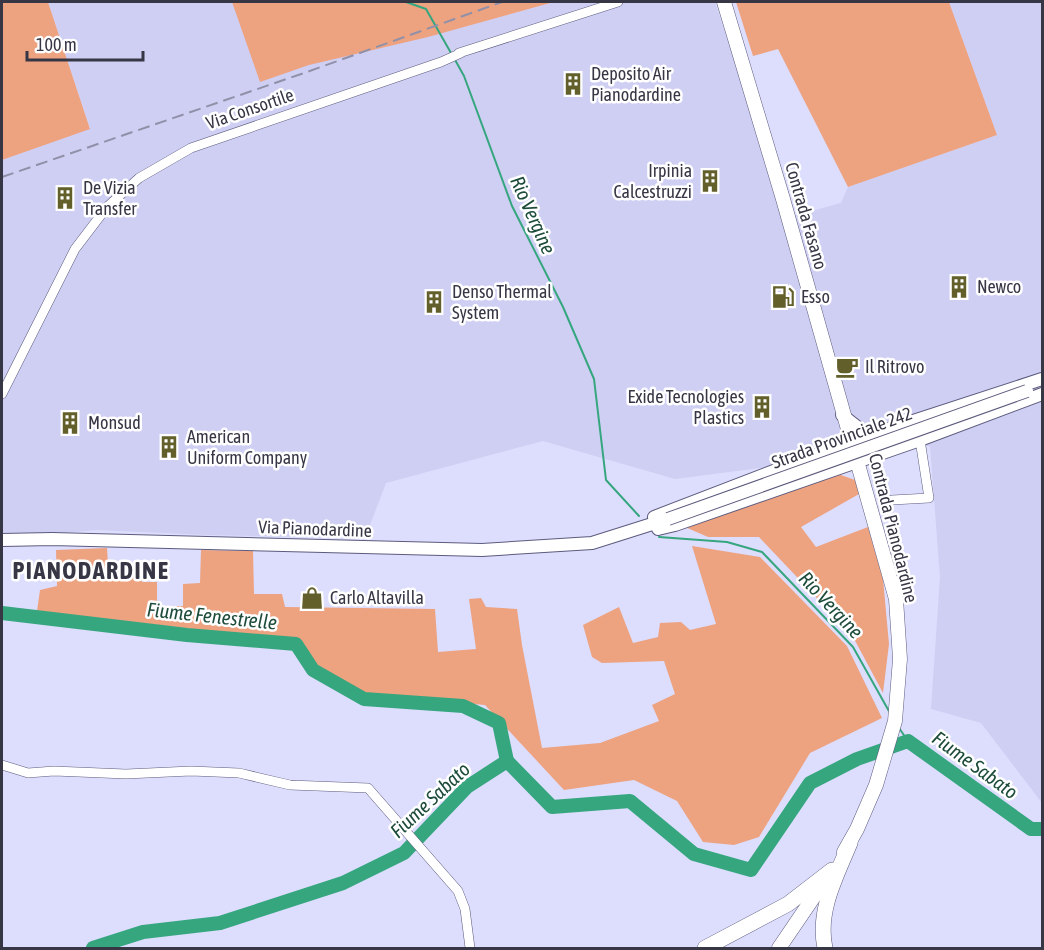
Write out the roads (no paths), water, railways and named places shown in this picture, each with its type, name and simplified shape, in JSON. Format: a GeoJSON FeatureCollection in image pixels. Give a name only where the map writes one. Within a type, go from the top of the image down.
{"type":"FeatureCollection","features":[{"type":"Feature","properties":{"kind":"highway"},"geometry":{"type":"LineString","coordinates":[[825,948],[821,933],[825,907],[850,843]]}},
{"type":"Feature","properties":{"kind":"highway"},"geometry":{"type":"LineString","coordinates":[[705,948],[788,904],[832,870]]}},
{"type":"Feature","properties":{"kind":"main road","name":"Contrada Fasano"},"geometry":{"type":"LineString","coordinates":[[724,2],[852,441]]}},
{"type":"Feature","properties":{"kind":"main road","name":"Contrada Pianodardine"},"geometry":{"type":"LineString","coordinates":[[779,948],[850,843],[876,785],[896,721],[900,659],[896,599],[852,441]]}},
{"type":"Feature","properties":{"kind":"street","name":"Via Consortile"},"geometry":{"type":"LineString","coordinates":[[2,394],[75,249],[107,207],[140,178],[190,148],[441,62],[461,53],[459,54],[618,2]]}},
{"type":"Feature","properties":{"kind":"street"},"geometry":{"type":"LineString","coordinates":[[627,533],[660,514],[852,441],[1042,379]]}},
{"type":"Feature","properties":{"kind":"street","name":"Strada Provinciale 242"},"geometry":{"type":"LineString","coordinates":[[627,533],[1042,386]]}},
{"type":"Feature","properties":{"kind":"street"},"geometry":{"type":"LineString","coordinates":[[627,533],[675,525],[876,456],[1042,394]]}},
{"type":"Feature","properties":{"kind":"street"},"geometry":{"type":"LineString","coordinates":[[825,453],[836,441],[844,418],[861,430],[876,433]]}},
{"type":"Feature","properties":{"kind":"street"},"geometry":{"type":"LineString","coordinates":[[892,500],[929,498],[920,440]]}},
{"type":"Feature","properties":{"kind":"street"},"geometry":{"type":"LineString","coordinates":[[841,468],[852,473],[864,483],[869,467],[876,456]]}},
{"type":"Feature","properties":{"kind":"street","name":"Via Pianodardine"},"geometry":{"type":"LineString","coordinates":[[2,540],[52,539],[482,550],[592,543],[627,533]]}},
{"type":"Feature","properties":{"kind":"street"},"geometry":{"type":"LineString","coordinates":[[2,765],[28,773],[54,771],[126,774],[191,771],[239,774],[290,785],[368,788],[458,891],[463,901],[470,948]]}},
{"type":"Feature","properties":{"kind":"waterway","name":"Rio Vergine"},"geometry":{"type":"LineString","coordinates":[[406,2],[426,9],[451,53]]}},
{"type":"Feature","properties":{"kind":"waterway","name":"Rio Vergine"},"geometry":{"type":"LineString","coordinates":[[454,58],[464,76],[512,206],[563,307],[594,379],[606,480],[639,516]]}},
{"type":"Feature","properties":{"kind":"waterway","name":"Rio Vergine"},"geometry":{"type":"LineString","coordinates":[[659,537],[727,542],[762,552],[853,647],[890,713]]}},
{"type":"Feature","properties":{"kind":"waterway","name":"Fiume Fenestrelle"},"geometry":{"type":"LineString","coordinates":[[2,613],[187,635],[296,644],[313,670],[364,699],[463,706],[499,723],[507,761]]}},
{"type":"Feature","properties":{"kind":"waterway","name":"Rio Vergine"},"geometry":{"type":"LineString","coordinates":[[899,728],[908,741]]}},
{"type":"Feature","properties":{"kind":"waterway","name":"Fiume Sabato"},"geometry":{"type":"LineString","coordinates":[[93,948],[143,932],[220,923],[343,883],[404,853],[467,787],[507,761],[552,807],[630,801],[694,854],[751,870],[810,783],[857,759],[908,741],[1031,829],[1042,829]]}},
{"type":"Feature","properties":{"kind":"railway"},"geometry":{"type":"LineString","coordinates":[[2,177],[502,2]]}},
{"type":"Feature","properties":{"kind":"place","name":"Deposito Air Pianodardine"},"geometry":{"type":"Point","coordinates":[573,84]}},
{"type":"Feature","properties":{"kind":"place","name":"Irpinia Calcestruzzi"},"geometry":{"type":"Point","coordinates":[710,181]}},
{"type":"Feature","properties":{"kind":"place","name":"De Vizia Transfer"},"geometry":{"type":"Point","coordinates":[65,198]}},
{"type":"Feature","properties":{"kind":"place","name":"Newco"},"geometry":{"type":"Point","coordinates":[959,287]}},
{"type":"Feature","properties":{"kind":"place","name":"Esso"},"geometry":{"type":"Point","coordinates":[783,297]}},
{"type":"Feature","properties":{"kind":"place","name":"Denso Thermal System"},"geometry":{"type":"Point","coordinates":[434,302]}},
{"type":"Feature","properties":{"kind":"place","name":"Il Ritrovo"},"geometry":{"type":"Point","coordinates":[847,367]}},
{"type":"Feature","properties":{"kind":"place","name":"Exide Tecnologies Plastics"},"geometry":{"type":"Point","coordinates":[762,407]}},
{"type":"Feature","properties":{"kind":"place","name":"Monsud"},"geometry":{"type":"Point","coordinates":[70,423]}},
{"type":"Feature","properties":{"kind":"place","name":"American Uniform Company"},"geometry":{"type":"Point","coordinates":[169,447]}},
{"type":"Feature","properties":{"kind":"place","name":"Carlo Altavilla"},"geometry":{"type":"Point","coordinates":[312,598]}},
{"type":"Feature","properties":{"kind":"district","name":"PIANODARDINE"},"geometry":{"type":"Point","coordinates":[91,571]}}]}
